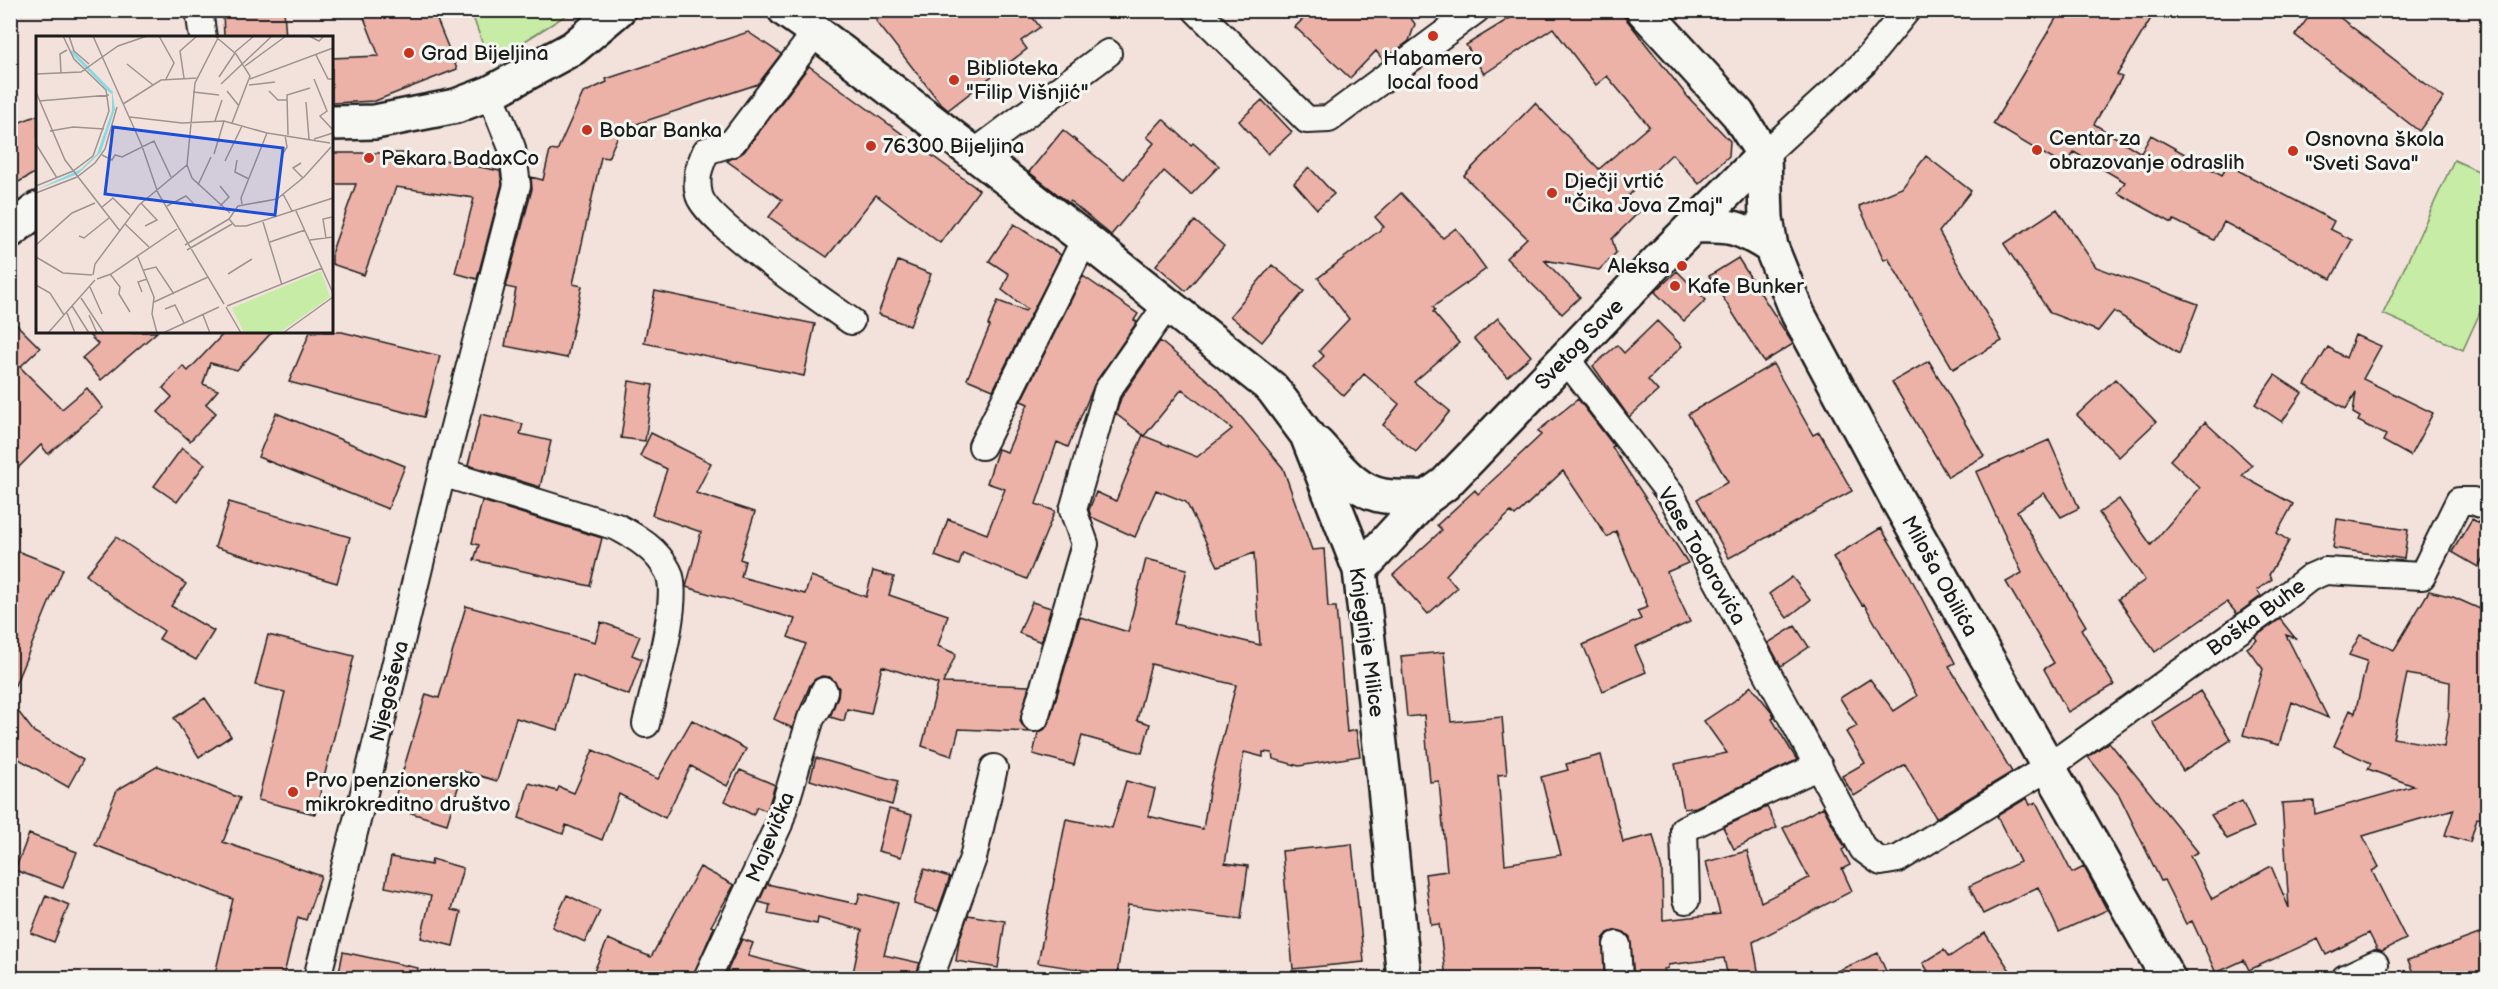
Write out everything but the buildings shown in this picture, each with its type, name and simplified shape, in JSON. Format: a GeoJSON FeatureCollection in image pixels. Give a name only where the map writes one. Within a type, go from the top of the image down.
{"type":"FeatureCollection","features":[{"type":"Feature","properties":{"kind":"street"},"geometry":{"type":"LineString","coordinates":[[199,10],[202,36]]}},
{"type":"Feature","properties":{"kind":"street"},"geometry":{"type":"LineString","coordinates":[[333,123],[375,122],[456,106],[490,93],[573,48],[618,10]]}},
{"type":"Feature","properties":{"kind":"street"},"geometry":{"type":"LineString","coordinates":[[1196,10],[1307,120],[1317,120],[1329,119],[1476,10]]}},
{"type":"Feature","properties":{"kind":"street"},"geometry":{"type":"LineString","coordinates":[[1643,10],[1738,114],[1764,155]]}},
{"type":"Feature","properties":{"kind":"street","name":"Svetog Save"},"geometry":{"type":"LineString","coordinates":[[1360,570],[1427,497],[1467,462],[1764,155],[1863,64],[1907,10]]}},
{"type":"Feature","properties":{"kind":"street","name":"Knjeginje Milice"},"geometry":{"type":"LineString","coordinates":[[851,321],[782,273],[717,219],[699,197],[696,173],[706,151],[732,142],[798,17],[1085,239],[1272,388],[1307,435],[1360,570],[1404,978]]}},
{"type":"Feature","properties":{"kind":"street"},"geometry":{"type":"LineString","coordinates":[[973,154],[1108,53]]}},
{"type":"Feature","properties":{"kind":"street","name":"Njegoševa"},"geometry":{"type":"LineString","coordinates":[[317,978],[442,473],[517,185],[513,148],[490,93]]}},
{"type":"Feature","properties":{"kind":"street","name":"Miloša Obilića"},"geometry":{"type":"LineString","coordinates":[[1764,155],[1766,218],[1771,247],[1786,290],[1897,499],[2047,768],[2168,978]]}},
{"type":"Feature","properties":{"kind":"street"},"geometry":{"type":"LineString","coordinates":[[10,231],[36,211]]}},
{"type":"Feature","properties":{"kind":"street"},"geometry":{"type":"LineString","coordinates":[[1694,226],[1727,225],[1747,231],[1771,247]]}},
{"type":"Feature","properties":{"kind":"street"},"geometry":{"type":"LineString","coordinates":[[982,446],[1085,239]]}},
{"type":"Feature","properties":{"kind":"street"},"geometry":{"type":"LineString","coordinates":[[1035,718],[1085,544],[1074,510],[1107,391],[1167,304]]}},
{"type":"Feature","properties":{"kind":"street","name":"Vase Todorovića"},"geometry":{"type":"LineString","coordinates":[[1566,359],[1671,495],[1863,849],[1881,862],[1898,859],[2047,768]]}},
{"type":"Feature","properties":{"kind":"street"},"geometry":{"type":"LineString","coordinates":[[1307,435],[1351,480],[1367,492],[1384,496],[1427,497]]}},
{"type":"Feature","properties":{"kind":"street"},"geometry":{"type":"LineString","coordinates":[[442,473],[617,526],[643,541],[655,553],[669,572],[673,601],[646,724]]}},
{"type":"Feature","properties":{"kind":"street","name":"Boška Buhe"},"geometry":{"type":"LineString","coordinates":[[2047,768],[2309,578],[2325,571],[2422,576],[2459,501],[2473,501],[2487,507]]}},
{"type":"Feature","properties":{"kind":"street","name":"Majevička"},"geometry":{"type":"LineString","coordinates":[[707,978],[779,824],[811,718],[824,692]]}},
{"type":"Feature","properties":{"kind":"street"},"geometry":{"type":"LineString","coordinates":[[1686,900],[1684,828],[1819,766]]}},
{"type":"Feature","properties":{"kind":"street"},"geometry":{"type":"LineString","coordinates":[[930,978],[973,858],[994,768]]}},
{"type":"Feature","properties":{"kind":"street"},"geometry":{"type":"LineString","coordinates":[[1617,945],[1619,978]]}},
{"type":"Feature","properties":{"kind":"street"},"geometry":{"type":"LineString","coordinates":[[2345,978],[2376,964]]}},
{"type":"Feature","properties":{"kind":"green space"},"geometry":{"type":"Polygon","coordinates":[[[471,10],[573,11],[501,56],[488,59],[471,10]]]}},
{"type":"Feature","properties":{"kind":"green space"},"geometry":{"type":"Polygon","coordinates":[[[2454,160],[2487,175],[2487,297],[2463,350],[2383,314],[2454,160]]]}},
{"type":"Feature","properties":{"kind":"place","name":"Habamero local food"},"geometry":{"type":"Point","coordinates":[1433,36]}},
{"type":"Feature","properties":{"kind":"place","name":"Grad Bijeljina"},"geometry":{"type":"Point","coordinates":[409,53]}},
{"type":"Feature","properties":{"kind":"place","name":"Biblioteka \"Filip Višnjić\""},"geometry":{"type":"Point","coordinates":[954,80]}},
{"type":"Feature","properties":{"kind":"place","name":"Bobar Banka"},"geometry":{"type":"Point","coordinates":[587,130]}},
{"type":"Feature","properties":{"kind":"place","name":"76300 Bijeljina"},"geometry":{"type":"Point","coordinates":[871,146]}},
{"type":"Feature","properties":{"kind":"place","name":"Centar za obrazovanje odraslih"},"geometry":{"type":"Point","coordinates":[2037,150]}},
{"type":"Feature","properties":{"kind":"place","name":"Osnovna škola \"Sveti Sava\""},"geometry":{"type":"Point","coordinates":[2293,151]}},
{"type":"Feature","properties":{"kind":"place","name":"Pekara BadaxCo"},"geometry":{"type":"Point","coordinates":[369,158]}},
{"type":"Feature","properties":{"kind":"place","name":"Dječji vrtić \"Čika Jova Zmaj\""},"geometry":{"type":"Point","coordinates":[1552,193]}},
{"type":"Feature","properties":{"kind":"place","name":"Aleksa"},"geometry":{"type":"Point","coordinates":[1682,266]}},
{"type":"Feature","properties":{"kind":"place","name":"Kafe Bunker"},"geometry":{"type":"Point","coordinates":[1675,286]}},
{"type":"Feature","properties":{"kind":"place","name":"Prvo penzionersko mikrokreditno društvo"},"geometry":{"type":"Point","coordinates":[293,792]}}]}
